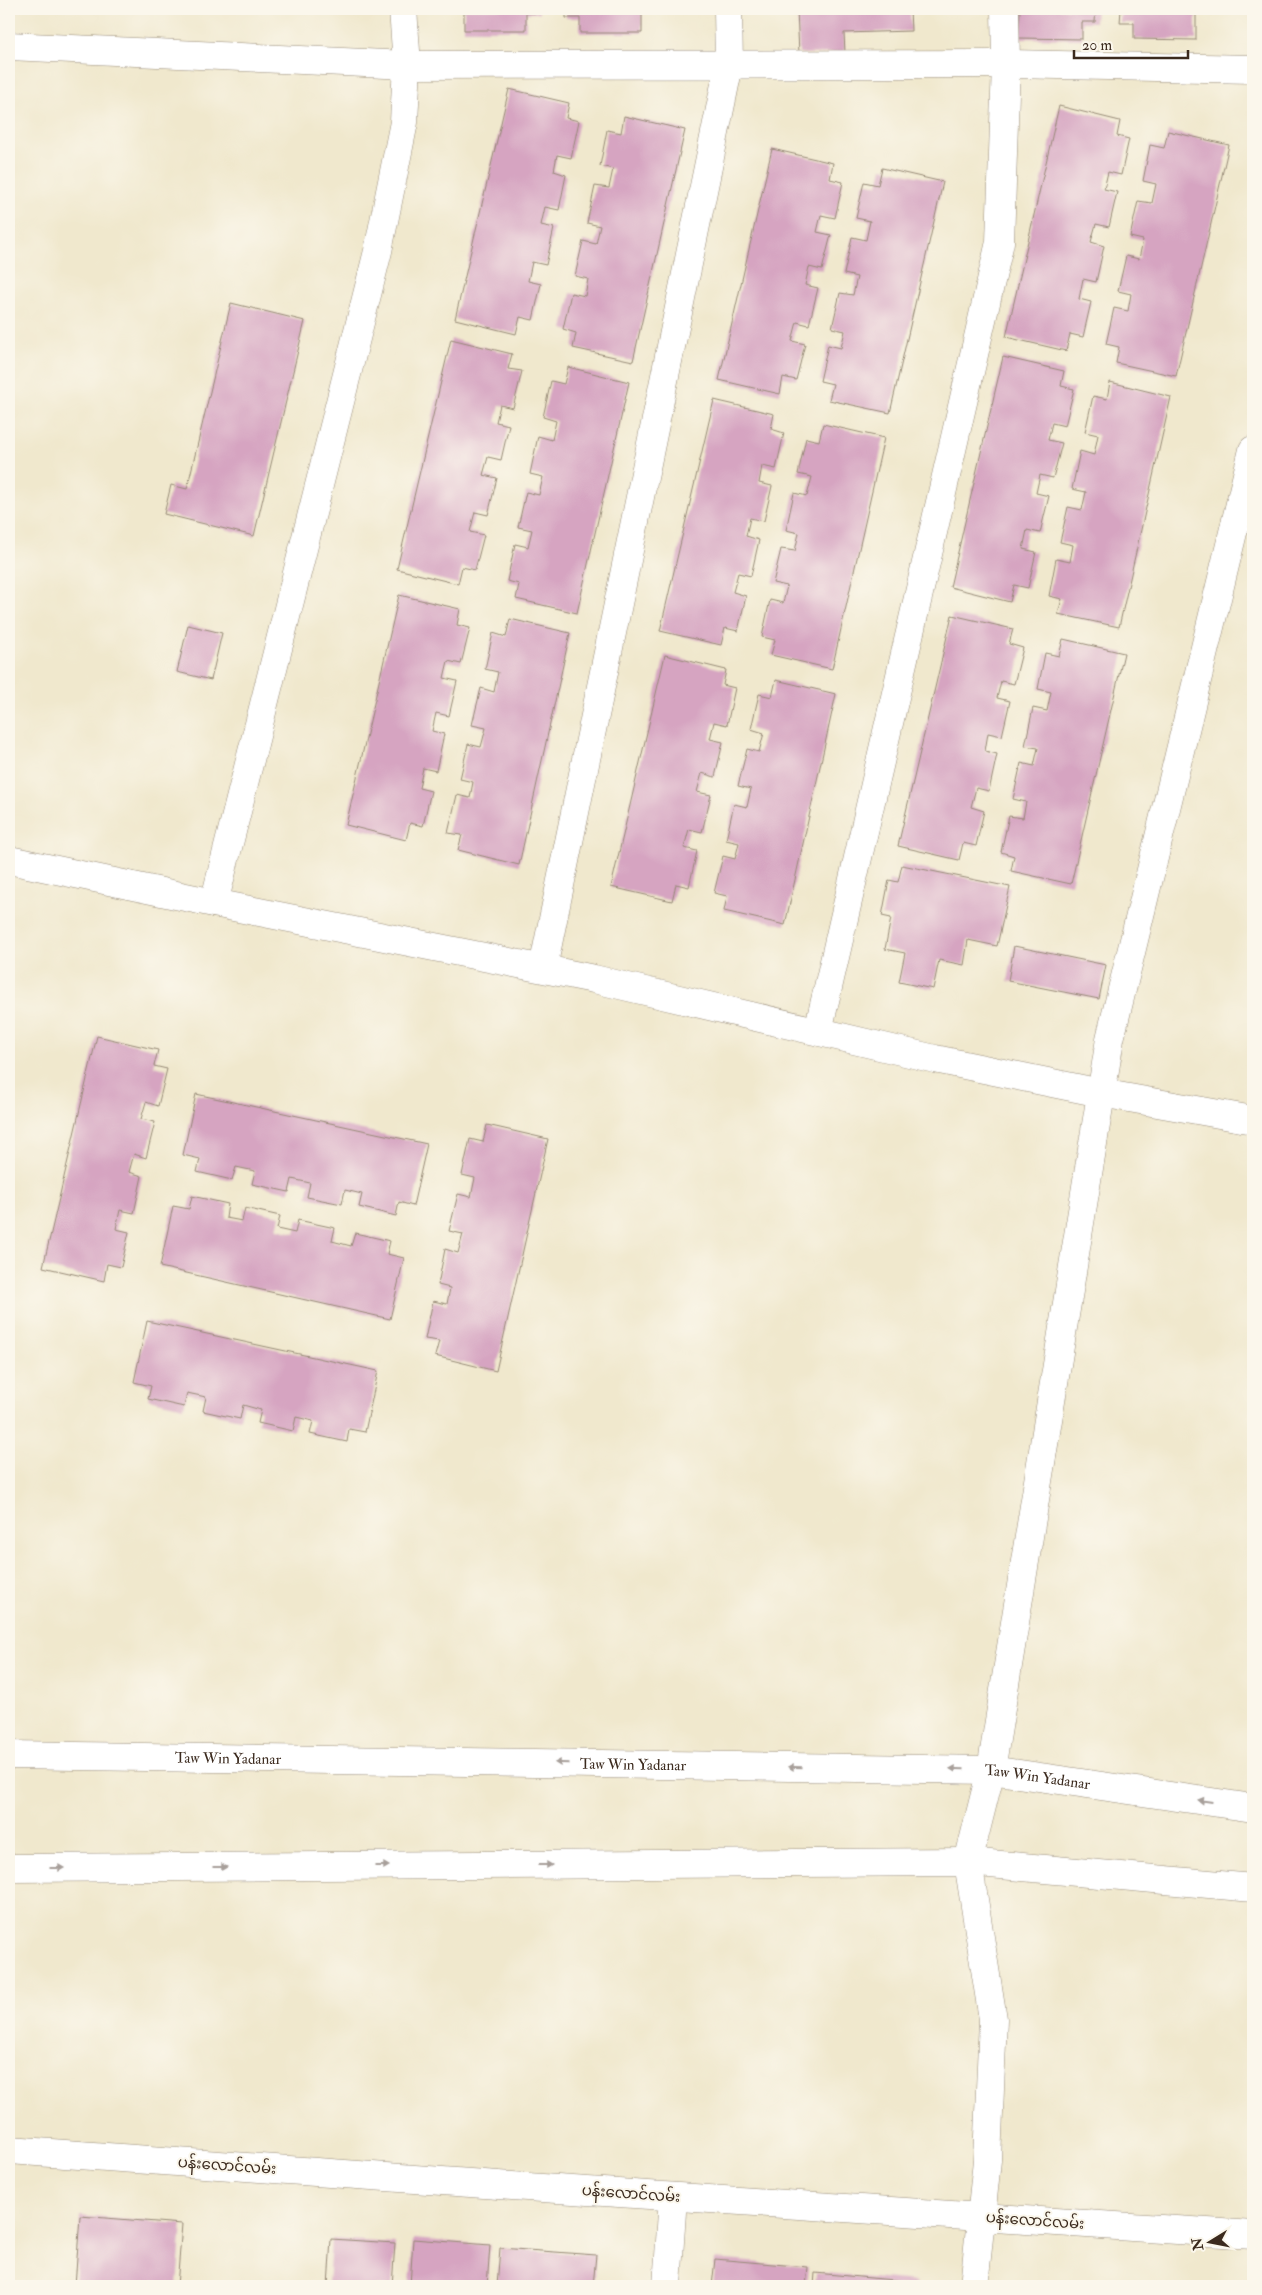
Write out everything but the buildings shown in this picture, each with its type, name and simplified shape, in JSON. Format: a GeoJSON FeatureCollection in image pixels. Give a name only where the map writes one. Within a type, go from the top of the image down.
{"type":"FeatureCollection","features":[{"type":"Feature","properties":{"kind":"street"},"geometry":{"type":"LineString","coordinates":[[214,902],[378,251],[404,122],[407,65],[403,9]]}},
{"type":"Feature","properties":{"kind":"street"},"geometry":{"type":"LineString","coordinates":[[544,968],[729,65],[728,9]]}},
{"type":"Feature","properties":{"kind":"street"},"geometry":{"type":"LineString","coordinates":[[818,1031],[1000,242],[1006,64],[1005,9]]}},
{"type":"Feature","properties":{"kind":"street"},"geometry":{"type":"LineString","coordinates":[[9,46],[407,65],[1006,64],[1253,69]]}},
{"type":"Feature","properties":{"kind":"street"},"geometry":{"type":"LineString","coordinates":[[974,2286],[987,2160],[993,2019],[968,1862],[991,1770],[1110,1039],[1253,450]]}},
{"type":"Feature","properties":{"kind":"street"},"geometry":{"type":"LineString","coordinates":[[9,860],[544,968],[936,1059],[1101,1093],[1253,1120]]}},
{"type":"Feature","properties":{"kind":"street","name":"Taw Win Yadanar"},"geometry":{"type":"LineString","coordinates":[[9,1755],[991,1770],[1253,1808]]}},
{"type":"Feature","properties":{"kind":"street"},"geometry":{"type":"LineString","coordinates":[[9,1868],[968,1862],[1253,1888]]}},
{"type":"Feature","properties":{"kind":"street","name":"ပန်းလောင်လမ်း"},"geometry":{"type":"LineString","coordinates":[[9,2150],[673,2197],[1253,2235]]}},
{"type":"Feature","properties":{"kind":"street"},"geometry":{"type":"LineString","coordinates":[[667,2286],[673,2197]]}}]}
